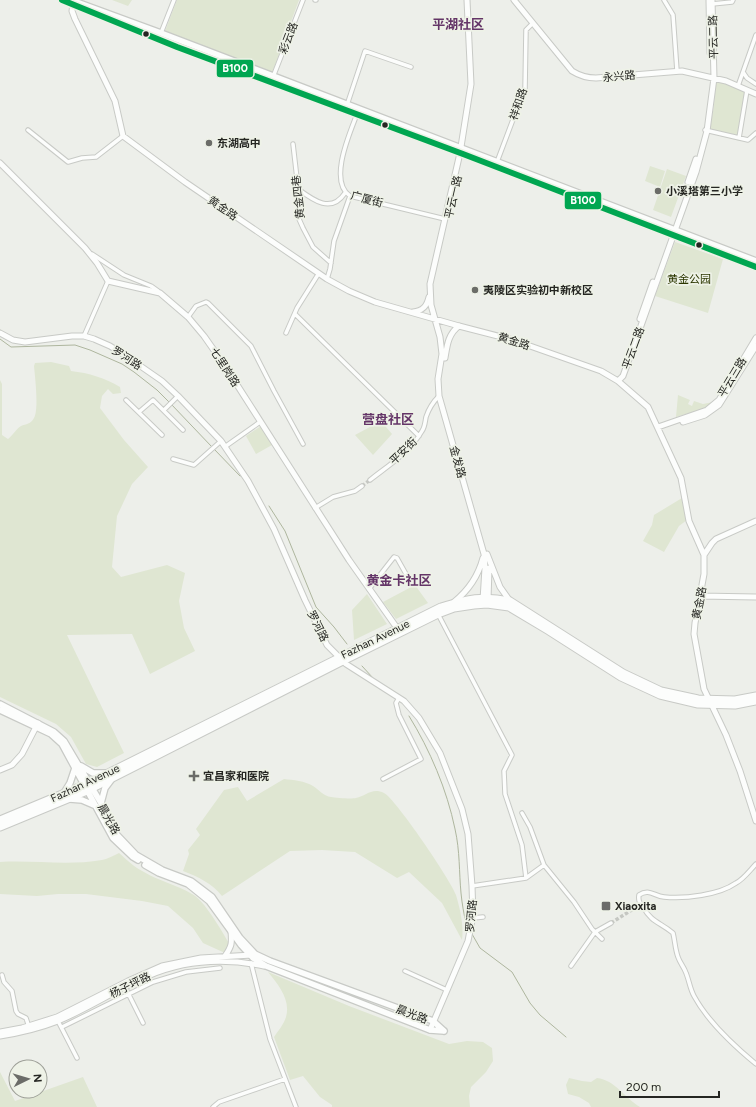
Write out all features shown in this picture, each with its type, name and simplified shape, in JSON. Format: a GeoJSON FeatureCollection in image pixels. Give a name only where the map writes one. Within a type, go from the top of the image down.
{"type":"FeatureCollection","features":[{"type":"Feature","properties":{"kind":"highway","name":"Fazhan Avenue"},"geometry":{"type":"LineString","coordinates":[[341,659],[397,628],[441,607],[469,598],[508,607],[621,677],[660,695],[698,704],[756,696]]}},
{"type":"Feature","properties":{"kind":"highway","name":"Fazhan Avenue"},"geometry":{"type":"LineString","coordinates":[[0,820],[88,787],[341,659],[438,614],[454,608],[485,601],[510,601],[623,673],[661,691],[710,702],[735,705],[756,701]]}},
{"type":"Feature","properties":{"kind":"highway","name":"Fazhan Avenue"},"geometry":{"type":"LineString","coordinates":[[0,827],[66,796]]}},
{"type":"Feature","properties":{"kind":"main road"},"geometry":{"type":"LineString","coordinates":[[62,0],[72,2],[161,33],[673,232],[756,261]]}},
{"type":"Feature","properties":{"kind":"main road","name":"平云一路"},"geometry":{"type":"LineString","coordinates":[[437,320],[433,284],[462,151],[474,85],[468,0]]}},
{"type":"Feature","properties":{"kind":"main road","name":"永兴路"},"geometry":{"type":"LineString","coordinates":[[514,0],[572,71],[580,76],[596,78],[677,72],[712,77],[756,94]]}},
{"type":"Feature","properties":{"kind":"main road","name":"平云二路"},"geometry":{"type":"LineString","coordinates":[[618,381],[696,172],[706,131],[712,77],[711,1]]}},
{"type":"Feature","properties":{"kind":"main road"},"geometry":{"type":"LineString","coordinates":[[72,2],[177,47],[357,114],[497,162],[673,232],[756,267]]}},
{"type":"Feature","properties":{"kind":"main road"},"geometry":{"type":"LineString","coordinates":[[72,2],[72,11],[75,18],[115,101],[123,136]]}},
{"type":"Feature","properties":{"kind":"main road","name":"黄金路"},"geometry":{"type":"LineString","coordinates":[[123,136],[185,182],[319,274],[349,291],[375,302],[513,340],[601,371],[618,381],[648,407],[660,428],[681,478],[689,521],[705,554],[707,567],[694,634],[704,689],[726,735],[756,821]]}},
{"type":"Feature","properties":{"kind":"main road","name":"平云一路"},"geometry":{"type":"LineString","coordinates":[[437,320],[430,296],[430,284],[462,151]]}},
{"type":"Feature","properties":{"kind":"main road"},"geometry":{"type":"LineString","coordinates":[[0,163],[85,248],[97,263],[108,281]]}},
{"type":"Feature","properties":{"kind":"main road","name":"七里岗路"},"geometry":{"type":"LineString","coordinates":[[108,281],[160,293],[188,317],[204,336],[225,366],[315,508],[397,628]]}},
{"type":"Feature","properties":{"kind":"main road"},"geometry":{"type":"LineString","coordinates":[[410,312],[421,310],[425,307],[430,296]]}},
{"type":"Feature","properties":{"kind":"main road","name":"金发路"},"geometry":{"type":"LineString","coordinates":[[437,320],[445,348],[440,379],[441,395],[489,568],[485,601]]}},
{"type":"Feature","properties":{"kind":"main road","name":"金发路"},"geometry":{"type":"LineString","coordinates":[[437,320],[442,354],[438,379],[439,396],[486,554]]}},
{"type":"Feature","properties":{"kind":"main road"},"geometry":{"type":"LineString","coordinates":[[444,358],[448,338],[459,326]]}},
{"type":"Feature","properties":{"kind":"main road","name":"罗河路"},"geometry":{"type":"LineString","coordinates":[[0,333],[13,340],[25,342],[72,336],[84,336],[110,346],[162,381],[226,446],[257,496],[274,529],[305,600],[327,645],[353,669],[404,701],[419,718],[440,754],[454,786],[466,821],[472,886],[472,918],[468,941],[430,1030]]}},
{"type":"Feature","properties":{"kind":"main road","name":"平云三路"},"geometry":{"type":"LineString","coordinates":[[660,428],[707,410],[713,406],[719,400],[756,338]]}},
{"type":"Feature","properties":{"kind":"main road","name":"平云三路"},"geometry":{"type":"LineString","coordinates":[[660,428],[705,415],[719,405],[756,346]]}},
{"type":"Feature","properties":{"kind":"main road"},"geometry":{"type":"LineString","coordinates":[[705,554],[716,539],[756,521]]}},
{"type":"Feature","properties":{"kind":"main road"},"geometry":{"type":"LineString","coordinates":[[486,554],[500,587],[510,601]]}},
{"type":"Feature","properties":{"kind":"main road"},"geometry":{"type":"LineString","coordinates":[[453,603],[464,595],[473,584],[480,571],[486,554]]}},
{"type":"Feature","properties":{"kind":"main road"},"geometry":{"type":"LineString","coordinates":[[701,596],[756,597]]}},
{"type":"Feature","properties":{"kind":"main road","name":"晨光路"},"geometry":{"type":"LineString","coordinates":[[0,704],[51,734],[62,744],[77,766],[98,805],[118,836],[136,855],[162,870],[191,881],[212,898],[252,958],[270,962],[433,1022],[444,1031],[430,1030],[266,966],[252,958],[208,900],[188,884],[159,873],[132,857],[113,838],[98,805]]}},
{"type":"Feature","properties":{"kind":"main road","name":"晨光路"},"geometry":{"type":"LineString","coordinates":[[0,710],[37,725]]}},
{"type":"Feature","properties":{"kind":"main road"},"geometry":{"type":"LineString","coordinates":[[0,770],[12,765],[22,754],[37,725]]}},
{"type":"Feature","properties":{"kind":"main road"},"geometry":{"type":"LineString","coordinates":[[77,766],[93,774],[111,775],[98,805],[66,796],[77,766]]}},
{"type":"Feature","properties":{"kind":"main road"},"geometry":{"type":"LineString","coordinates":[[224,956],[231,947],[231,931]]}},
{"type":"Feature","properties":{"kind":"main road"},"geometry":{"type":"LineString","coordinates":[[0,1032],[29,1026],[57,1017],[128,981],[162,966],[201,958],[224,956],[252,958]]}},
{"type":"Feature","properties":{"kind":"main road","name":"杨子坪路"},"geometry":{"type":"LineString","coordinates":[[0,1036],[27,1031],[58,1021],[158,972],[185,965],[212,961],[239,962],[252,958]]}},
{"type":"Feature","properties":{"kind":"street"},"geometry":{"type":"LineString","coordinates":[[161,33],[174,0]]}},
{"type":"Feature","properties":{"kind":"street","name":"彩云路"},"geometry":{"type":"LineString","coordinates":[[273,77],[303,0]]}},
{"type":"Feature","properties":{"kind":"street"},"geometry":{"type":"LineString","coordinates":[[664,0],[674,15],[677,72]]}},
{"type":"Feature","properties":{"kind":"street"},"geometry":{"type":"LineString","coordinates":[[711,1],[728,4],[733,0]]}},
{"type":"Feature","properties":{"kind":"street","name":"祥和路"},"geometry":{"type":"LineString","coordinates":[[497,162],[525,90],[526,30],[533,24]]}},
{"type":"Feature","properties":{"kind":"street"},"geometry":{"type":"LineString","coordinates":[[738,86],[756,35]]}},
{"type":"Feature","properties":{"kind":"street"},"geometry":{"type":"LineString","coordinates":[[347,105],[365,51],[411,67]]}},
{"type":"Feature","properties":{"kind":"street"},"geometry":{"type":"LineString","coordinates":[[743,72],[747,78],[756,84]]}},
{"type":"Feature","properties":{"kind":"street"},"geometry":{"type":"LineString","coordinates":[[739,138],[747,90]]}},
{"type":"Feature","properties":{"kind":"street","name":"广厦街"},"geometry":{"type":"LineString","coordinates":[[357,114],[344,150],[340,175],[345,193],[350,196],[445,219]]}},
{"type":"Feature","properties":{"kind":"street"},"geometry":{"type":"LineString","coordinates":[[28,130],[68,162],[82,158],[96,157],[123,136]]}},
{"type":"Feature","properties":{"kind":"street"},"geometry":{"type":"LineString","coordinates":[[706,131],[748,140],[756,133]]}},
{"type":"Feature","properties":{"kind":"street","name":"黄金四巷"},"geometry":{"type":"LineString","coordinates":[[293,144],[298,189],[299,219],[313,247],[331,263]]}},
{"type":"Feature","properties":{"kind":"street"},"geometry":{"type":"LineString","coordinates":[[298,189],[314,201],[329,204],[337,201],[345,193]]}},
{"type":"Feature","properties":{"kind":"street"},"geometry":{"type":"LineString","coordinates":[[326,278],[331,263],[334,241],[350,196]]}},
{"type":"Feature","properties":{"kind":"street"},"geometry":{"type":"LineString","coordinates":[[85,248],[97,258],[124,275],[151,286],[160,293]]}},
{"type":"Feature","properties":{"kind":"street"},"geometry":{"type":"LineString","coordinates":[[286,333],[295,314],[319,274]]}},
{"type":"Feature","properties":{"kind":"street"},"geometry":{"type":"LineString","coordinates":[[84,336],[108,281]]}},
{"type":"Feature","properties":{"kind":"street"},"geometry":{"type":"LineString","coordinates":[[188,317],[196,306],[206,302],[251,346],[303,444]]}},
{"type":"Feature","properties":{"kind":"street"},"geometry":{"type":"LineString","coordinates":[[295,314],[419,436]]}},
{"type":"Feature","properties":{"kind":"street"},"geometry":{"type":"LineString","coordinates":[[164,410],[178,396]]}},
{"type":"Feature","properties":{"kind":"street","name":"平安街"},"geometry":{"type":"LineString","coordinates":[[370,480],[402,455],[413,444],[424,430],[427,414],[433,402],[439,396]]}},
{"type":"Feature","properties":{"kind":"street"},"geometry":{"type":"LineString","coordinates":[[126,400],[162,435]]}},
{"type":"Feature","properties":{"kind":"street"},"geometry":{"type":"LineString","coordinates":[[139,412],[153,400],[183,430]]}},
{"type":"Feature","properties":{"kind":"street"},"geometry":{"type":"LineString","coordinates":[[226,446],[260,422]]}},
{"type":"Feature","properties":{"kind":"street"},"geometry":{"type":"LineString","coordinates":[[173,459],[194,465],[221,441]]}},
{"type":"Feature","properties":{"kind":"street"},"geometry":{"type":"LineString","coordinates":[[315,508],[333,497],[355,491],[362,486]]}},
{"type":"Feature","properties":{"kind":"street"},"geometry":{"type":"LineString","coordinates":[[369,589],[394,557],[397,558],[406,574]]}},
{"type":"Feature","properties":{"kind":"street"},"geometry":{"type":"LineString","coordinates":[[438,614],[512,755],[504,771],[505,794],[522,845],[526,878]]}},
{"type":"Feature","properties":{"kind":"street"},"geometry":{"type":"LineString","coordinates":[[383,779],[421,759],[398,715],[396,703],[399,698]]}},
{"type":"Feature","properties":{"kind":"street"},"geometry":{"type":"LineString","coordinates":[[522,813],[530,827],[544,865],[602,939]]}},
{"type":"Feature","properties":{"kind":"street"},"geometry":{"type":"LineString","coordinates":[[756,864],[737,883],[728,888],[709,894],[670,897],[662,896],[649,891],[643,892],[639,895],[638,900],[640,906],[647,915],[673,933],[676,943],[676,951],[681,965],[686,971],[694,996],[704,1011],[743,1053],[756,1064]]}},
{"type":"Feature","properties":{"kind":"street"},"geometry":{"type":"LineString","coordinates":[[472,886],[526,878],[544,865]]}},
{"type":"Feature","properties":{"kind":"street"},"geometry":{"type":"LineString","coordinates":[[472,918],[483,917]]}},
{"type":"Feature","properties":{"kind":"street"},"geometry":{"type":"LineString","coordinates":[[571,966],[595,932],[611,923]]}},
{"type":"Feature","properties":{"kind":"street"},"geometry":{"type":"LineString","coordinates":[[252,958],[270,1039],[296,1107]]}},
{"type":"Feature","properties":{"kind":"street"},"geometry":{"type":"LineString","coordinates":[[62,1027],[153,982],[186,972],[220,968]]}},
{"type":"Feature","properties":{"kind":"street"},"geometry":{"type":"LineString","coordinates":[[405,972],[447,990]]}},
{"type":"Feature","properties":{"kind":"street"},"geometry":{"type":"LineString","coordinates":[[2,975],[4,982],[12,991],[16,1011],[18,1014],[26,1018],[29,1026]]}},
{"type":"Feature","properties":{"kind":"street"},"geometry":{"type":"LineString","coordinates":[[125,987],[143,1023]]}},
{"type":"Feature","properties":{"kind":"street"},"geometry":{"type":"LineString","coordinates":[[58,1021],[77,1058]]}},
{"type":"Feature","properties":{"kind":"street"},"geometry":{"type":"LineString","coordinates":[[213,1107],[219,1102],[285,1079]]}},
{"type":"Feature","properties":{"kind":"green space"},"geometry":{"type":"Polygon","coordinates":[[[112,0],[132,0],[128,6],[112,0]]]}},
{"type":"Feature","properties":{"kind":"green space"},"geometry":{"type":"Polygon","coordinates":[[[177,0],[299,0],[272,73],[165,31],[177,0]]]}},
{"type":"Feature","properties":{"kind":"green space"},"geometry":{"type":"Polygon","coordinates":[[[715,81],[737,87],[748,93],[740,141],[709,133],[714,106],[715,81]]]}},
{"type":"Feature","properties":{"kind":"green space"},"geometry":{"type":"Polygon","coordinates":[[[650,166],[665,171],[660,187],[645,181],[650,166]]]}},
{"type":"Feature","properties":{"kind":"green space"},"geometry":{"type":"Polygon","coordinates":[[[667,169],[686,176],[671,217],[653,210],[667,169]]]}},
{"type":"Feature","properties":{"kind":"green space","name":"黄金公园"},"geometry":{"type":"Polygon","coordinates":[[[675,242],[723,259],[708,313],[655,296],[675,242]]]}},
{"type":"Feature","properties":{"kind":"green space"},"geometry":{"type":"Polygon","coordinates":[[[51,362],[69,366],[71,371],[97,376],[120,387],[121,393],[113,394],[108,389],[102,396],[100,408],[124,440],[148,467],[132,484],[117,516],[112,567],[121,577],[167,565],[185,573],[179,601],[184,628],[195,651],[150,674],[132,634],[67,635],[124,753],[97,767],[86,764],[71,737],[56,724],[0,697],[0,380],[2,384],[2,435],[8,439],[19,427],[30,423],[34,418],[36,408],[35,363],[51,362]]]}},
{"type":"Feature","properties":{"kind":"green space"},"geometry":{"type":"Polygon","coordinates":[[[678,395],[690,400],[688,404],[692,406],[694,401],[703,404],[713,402],[705,408],[676,417],[678,395]]]}},
{"type":"Feature","properties":{"kind":"green space"},"geometry":{"type":"Polygon","coordinates":[[[381,421],[392,434],[373,455],[355,435],[381,421]]]}},
{"type":"Feature","properties":{"kind":"green space"},"geometry":{"type":"Polygon","coordinates":[[[261,426],[272,445],[256,454],[246,436],[261,426]]]}},
{"type":"Feature","properties":{"kind":"green space"},"geometry":{"type":"Polygon","coordinates":[[[682,498],[687,520],[679,526],[664,552],[643,541],[652,525],[654,515],[682,498]]]}},
{"type":"Feature","properties":{"kind":"green space"},"geometry":{"type":"Polygon","coordinates":[[[415,585],[428,603],[396,619],[383,602],[415,585]]]}},
{"type":"Feature","properties":{"kind":"green space"},"geometry":{"type":"Polygon","coordinates":[[[367,594],[387,624],[354,640],[352,610],[367,594]]]}},
{"type":"Feature","properties":{"kind":"green space"},"geometry":{"type":"Polygon","coordinates":[[[284,779],[306,783],[331,797],[356,798],[369,792],[380,791],[390,798],[423,841],[452,887],[459,906],[462,940],[442,903],[409,872],[397,878],[355,852],[322,850],[290,851],[222,896],[209,884],[183,871],[189,854],[188,850],[200,835],[196,829],[224,790],[238,787],[247,801],[284,779]]]}},
{"type":"Feature","properties":{"kind":"green space"},"geometry":{"type":"Polygon","coordinates":[[[119,853],[140,870],[186,891],[197,898],[212,916],[229,943],[225,953],[203,943],[193,928],[168,906],[86,894],[37,896],[0,894],[0,862],[76,863],[104,860],[119,853]]]}},
{"type":"Feature","properties":{"kind":"green space"},"geometry":{"type":"Polygon","coordinates":[[[268,972],[349,1006],[449,1044],[467,1041],[483,1042],[492,1048],[493,1061],[486,1072],[471,1087],[469,1096],[470,1107],[332,1107],[332,1105],[320,1097],[303,1076],[290,1080],[274,1037],[285,1020],[287,1004],[283,993],[268,972]]]}},
{"type":"Feature","properties":{"kind":"green space"},"geometry":{"type":"Polygon","coordinates":[[[0,1072],[8,1087],[8,1099],[14,1099],[15,1101],[21,1099],[48,1099],[48,1089],[83,1077],[97,1107],[0,1107],[0,1072]]]}},
{"type":"Feature","properties":{"kind":"green space"},"geometry":{"type":"Polygon","coordinates":[[[569,1078],[591,1082],[597,1078],[603,1079],[615,1086],[640,1107],[591,1107],[589,1103],[579,1097],[568,1094],[566,1085],[569,1078]]]}},
{"type":"Feature","properties":{"kind":"waterway"},"geometry":{"type":"LineString","coordinates":[[0,339],[11,347],[75,345],[90,350],[122,364],[157,390],[169,402]]}},
{"type":"Feature","properties":{"kind":"waterway"},"geometry":{"type":"LineString","coordinates":[[171,404],[212,447]]}},
{"type":"Feature","properties":{"kind":"waterway"},"geometry":{"type":"LineString","coordinates":[[214,449],[240,476]]}},
{"type":"Feature","properties":{"kind":"waterway"},"geometry":{"type":"LineString","coordinates":[[269,506],[285,531],[316,607],[347,644]]}},
{"type":"Feature","properties":{"kind":"waterway"},"geometry":{"type":"LineString","coordinates":[[362,666],[373,678]]}},
{"type":"Feature","properties":{"kind":"waterway"},"geometry":{"type":"LineString","coordinates":[[409,716],[431,756],[452,814],[458,845],[462,901],[466,924],[468,927]]}},
{"type":"Feature","properties":{"kind":"waterway"},"geometry":{"type":"LineString","coordinates":[[472,934],[480,948],[512,972],[530,1003],[540,1015],[566,1037]]}},
{"type":"Feature","properties":{"kind":"tunnel"},"geometry":{"type":"LineString","coordinates":[[362,486],[370,480]]}},
{"type":"Feature","properties":{"kind":"tunnel"},"geometry":{"type":"LineString","coordinates":[[611,923],[638,906]]}},
{"type":"Feature","properties":{"kind":"transit line","name":"B100"},"geometry":{"type":"LineString","coordinates":[[62,0],[177,47],[463,154],[756,267]]}},
{"type":"Feature","properties":{"kind":"place","name":"东湖高中"},"geometry":{"type":"Point","coordinates":[209,143]}},
{"type":"Feature","properties":{"kind":"place","name":"小溪塔第三小学"},"geometry":{"type":"Point","coordinates":[658,191]}},
{"type":"Feature","properties":{"kind":"place","name":"夷陵区实验初中新校区"},"geometry":{"type":"Point","coordinates":[475,290]}},
{"type":"Feature","properties":{"kind":"place","name":"宜昌家和医院"},"geometry":{"type":"Point","coordinates":[194,776]}},
{"type":"Feature","properties":{"kind":"place","name":"Xiaoxita"},"geometry":{"type":"Point","coordinates":[606,906]}},
{"type":"Feature","properties":{"kind":"district","name":"平湖社区"},"geometry":{"type":"Point","coordinates":[458,24]}},
{"type":"Feature","properties":{"kind":"district","name":"营盘社区"},"geometry":{"type":"Point","coordinates":[388,419]}},
{"type":"Feature","properties":{"kind":"district","name":"黄金卡社区"},"geometry":{"type":"Point","coordinates":[399,580]}}]}
